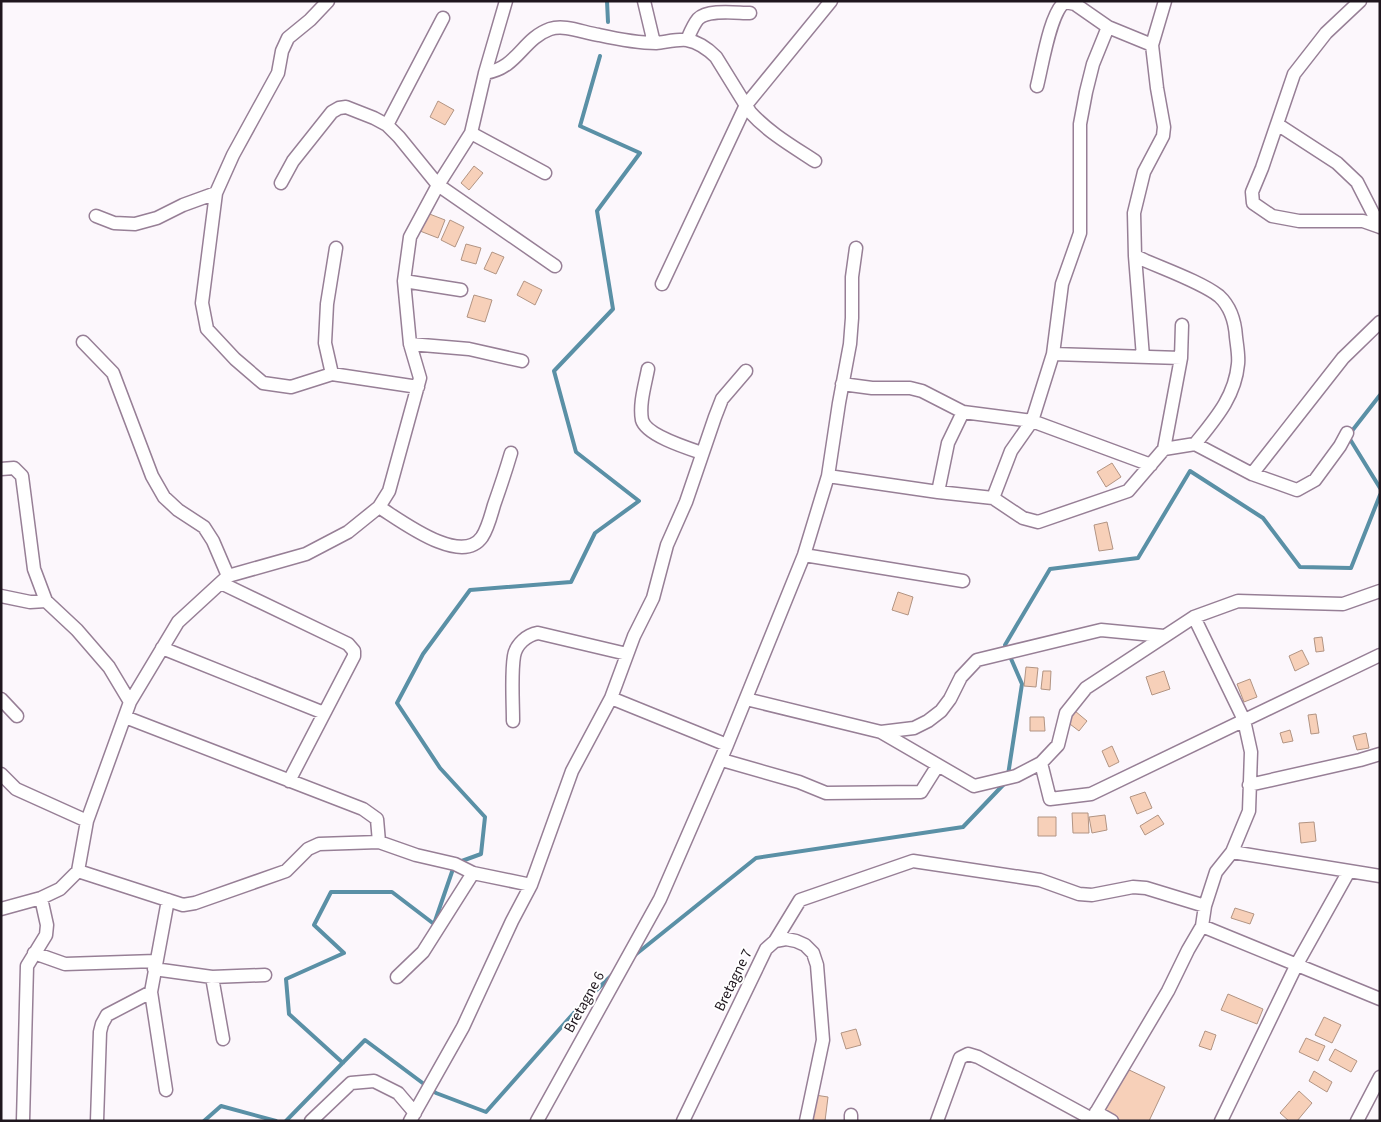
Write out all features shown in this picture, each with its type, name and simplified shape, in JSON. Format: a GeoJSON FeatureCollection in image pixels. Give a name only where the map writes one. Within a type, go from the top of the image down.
{"type":"FeatureCollection","features":[{"type":"Feature","properties":{"kind":"street"},"geometry":{"type":"LineString","coordinates":[[328,1],[310,20],[288,38],[282,51],[278,73],[233,155],[216,194],[202,303],[207,329],[234,359],[263,383],[291,387],[332,374],[418,387]]}},
{"type":"Feature","properties":{"kind":"street"},"geometry":{"type":"LineString","coordinates":[[1,908],[41,898],[60,888],[78,871],[87,821],[130,702],[178,622],[224,579],[306,554],[348,532],[379,507],[389,491],[420,378],[410,344],[404,282],[410,237],[438,185],[471,133],[485,73],[506,1]]}},
{"type":"Feature","properties":{"kind":"street"},"geometry":{"type":"LineString","coordinates":[[644,1],[654,43]]}},
{"type":"Feature","properties":{"kind":"street"},"geometry":{"type":"LineString","coordinates":[[662,284],[746,104],[831,1]]}},
{"type":"Feature","properties":{"kind":"street"},"geometry":{"type":"LineString","coordinates":[[1143,357],[1135,256],[1134,213],[1144,172],[1162,136],[1164,127],[1152,45],[1165,1]]}},
{"type":"Feature","properties":{"kind":"street"},"geometry":{"type":"LineString","coordinates":[[1360,1],[1326,33],[1294,74],[1278,124],[1252,192],[1253,203],[1272,216],[1300,220],[1364,221],[1380,227]]}},
{"type":"Feature","properties":{"kind":"street"},"geometry":{"type":"LineString","coordinates":[[1037,86],[1053,22],[1062,4],[1066,2],[1075,4],[1108,26],[1152,45]]}},
{"type":"Feature","properties":{"kind":"street"},"geometry":{"type":"LineString","coordinates":[[687,40],[694,24],[705,15],[712,13],[750,13]]}},
{"type":"Feature","properties":{"kind":"street"},"geometry":{"type":"LineString","coordinates":[[387,125],[443,18]]}},
{"type":"Feature","properties":{"kind":"street"},"geometry":{"type":"LineString","coordinates":[[993,498],[1010,450],[1032,421],[1053,354],[1062,284],[1080,233],[1082,116],[1093,64],[1108,26]]}},
{"type":"Feature","properties":{"kind":"street"},"geometry":{"type":"LineString","coordinates":[[485,73],[504,68],[536,37],[551,29],[560,28],[600,36],[654,43],[687,40],[709,50],[716,57],[750,112],[765,128],[814,161]]}},
{"type":"Feature","properties":{"kind":"street"},"geometry":{"type":"LineString","coordinates":[[281,183],[293,161],[332,112],[346,107],[387,125],[438,185],[554,266]]}},
{"type":"Feature","properties":{"kind":"street"},"geometry":{"type":"LineString","coordinates":[[1278,124],[1337,162],[1357,182],[1380,227]]}},
{"type":"Feature","properties":{"kind":"street"},"geometry":{"type":"LineString","coordinates":[[471,133],[545,173]]}},
{"type":"Feature","properties":{"kind":"street"},"geometry":{"type":"LineString","coordinates":[[96,216],[114,223],[135,224],[157,218],[183,205],[216,194]]}},
{"type":"Feature","properties":{"kind":"street"},"geometry":{"type":"LineString","coordinates":[[332,374],[325,343],[327,304],[336,248]]}},
{"type":"Feature","properties":{"kind":"street","name":"Bretagne 6"},"geometry":{"type":"LineString","coordinates":[[538,1121],[660,898],[722,760],[804,556],[828,476],[851,335],[852,277],[856,248]]}},
{"type":"Feature","properties":{"kind":"street"},"geometry":{"type":"LineString","coordinates":[[1135,256],[1203,286],[1218,296],[1230,308],[1236,330],[1239,362],[1235,384],[1228,402],[1195,444]]}},
{"type":"Feature","properties":{"kind":"street"},"geometry":{"type":"LineString","coordinates":[[404,282],[461,290]]}},
{"type":"Feature","properties":{"kind":"street"},"geometry":{"type":"LineString","coordinates":[[1252,474],[1343,358],[1380,322]]}},
{"type":"Feature","properties":{"kind":"street"},"geometry":{"type":"LineString","coordinates":[[828,476],[993,498],[1023,518],[1038,522],[1128,491],[1164,449],[1181,358],[1182,325]]}},
{"type":"Feature","properties":{"kind":"street"},"geometry":{"type":"LineString","coordinates":[[82,342],[113,373],[152,476],[164,498],[204,527],[213,541],[224,579],[352,647],[354,651],[354,656],[289,781]]}},
{"type":"Feature","properties":{"kind":"street"},"geometry":{"type":"LineString","coordinates":[[410,344],[469,349],[522,361]]}},
{"type":"Feature","properties":{"kind":"street"},"geometry":{"type":"LineString","coordinates":[[1053,354],[1181,358]]}},
{"type":"Feature","properties":{"kind":"street"},"geometry":{"type":"LineString","coordinates":[[648,369],[642,408],[642,420],[646,427],[669,440],[702,453]]}},
{"type":"Feature","properties":{"kind":"street"},"geometry":{"type":"LineString","coordinates":[[311,1121],[350,1084],[374,1081],[398,1093],[413,1117],[463,1027],[512,921],[532,884],[572,771],[611,698],[634,636],[653,598],[667,545],[686,502],[722,399],[746,371]]}},
{"type":"Feature","properties":{"kind":"street"},"geometry":{"type":"LineString","coordinates":[[842,384],[872,388],[910,388],[963,412],[1032,421],[1150,465]]}},
{"type":"Feature","properties":{"kind":"street"},"geometry":{"type":"LineString","coordinates":[[938,492],[948,443],[963,412]]}},
{"type":"Feature","properties":{"kind":"street"},"geometry":{"type":"LineString","coordinates":[[1164,449],[1195,444],[1252,474],[1297,490],[1315,480],[1340,446],[1347,433]]}},
{"type":"Feature","properties":{"kind":"street"},"geometry":{"type":"LineString","coordinates":[[379,507],[438,543],[459,547],[471,546],[481,538],[489,520],[512,453]]}},
{"type":"Feature","properties":{"kind":"street"},"geometry":{"type":"LineString","coordinates":[[1,469],[14,468],[22,476],[34,569],[46,601],[77,630],[109,667],[130,702]]}},
{"type":"Feature","properties":{"kind":"street"},"geometry":{"type":"LineString","coordinates":[[804,556],[963,581]]}},
{"type":"Feature","properties":{"kind":"street"},"geometry":{"type":"LineString","coordinates":[[746,699],[881,732],[974,786],[1016,776],[1041,763],[1058,745],[1066,713],[1086,688],[1194,617],[1238,601],[1343,604],[1380,591]]}},
{"type":"Feature","properties":{"kind":"street"},"geometry":{"type":"LineString","coordinates":[[1,596],[30,602],[46,601]]}},
{"type":"Feature","properties":{"kind":"street"},"geometry":{"type":"LineString","coordinates":[[1093,1117],[1168,991],[1202,926],[1216,872],[1232,852],[1249,811],[1251,752],[1244,720],[1194,617]]}},
{"type":"Feature","properties":{"kind":"street"},"geometry":{"type":"LineString","coordinates":[[881,732],[914,728],[928,721],[941,711],[950,699],[960,677],[977,660],[1101,630],[1164,636]]}},
{"type":"Feature","properties":{"kind":"street"},"geometry":{"type":"LineString","coordinates":[[512,720],[514,655],[520,644],[529,634],[538,633],[627,654]]}},
{"type":"Feature","properties":{"kind":"street"},"geometry":{"type":"LineString","coordinates":[[162,648],[324,713]]}},
{"type":"Feature","properties":{"kind":"street"},"geometry":{"type":"LineString","coordinates":[[1041,763],[1050,799],[1091,794],[1380,655]]}},
{"type":"Feature","properties":{"kind":"street"},"geometry":{"type":"LineString","coordinates":[[611,698],[727,746]]}},
{"type":"Feature","properties":{"kind":"street"},"geometry":{"type":"LineString","coordinates":[[1,699],[17,716]]}},
{"type":"Feature","properties":{"kind":"street"},"geometry":{"type":"LineString","coordinates":[[125,717],[363,809],[377,819],[379,842]]}},
{"type":"Feature","properties":{"kind":"street"},"geometry":{"type":"LineString","coordinates":[[1249,785],[1380,754]]}},
{"type":"Feature","properties":{"kind":"street"},"geometry":{"type":"LineString","coordinates":[[722,760],[799,782],[826,793],[922,792],[938,765]]}},
{"type":"Feature","properties":{"kind":"street"},"geometry":{"type":"LineString","coordinates":[[1,774],[16,789],[87,821]]}},
{"type":"Feature","properties":{"kind":"street"},"geometry":{"type":"LineString","coordinates":[[78,871],[184,905],[195,903],[286,871],[308,849],[319,844],[379,842],[416,856],[455,864],[474,873],[532,884]]}},
{"type":"Feature","properties":{"kind":"street"},"geometry":{"type":"LineString","coordinates":[[1232,852],[1380,876]]}},
{"type":"Feature","properties":{"kind":"street","name":"Bretagne 7"},"geometry":{"type":"LineString","coordinates":[[684,1121],[766,949],[775,940],[800,900],[913,861],[1040,880],[1079,894],[1092,895],[1133,887],[1146,888],[1206,906]]}},
{"type":"Feature","properties":{"kind":"street"},"geometry":{"type":"LineString","coordinates":[[1221,1121],[1297,964],[1349,871]]}},
{"type":"Feature","properties":{"kind":"street"},"geometry":{"type":"LineString","coordinates":[[396,977],[423,952],[474,873]]}},
{"type":"Feature","properties":{"kind":"street"},"geometry":{"type":"LineString","coordinates":[[23,1121],[27,966],[46,935],[41,898]]}},
{"type":"Feature","properties":{"kind":"street"},"geometry":{"type":"LineString","coordinates":[[166,1090],[151,992],[168,900]]}},
{"type":"Feature","properties":{"kind":"street"},"geometry":{"type":"LineString","coordinates":[[1202,926],[1380,999]]}},
{"type":"Feature","properties":{"kind":"street"},"geometry":{"type":"LineString","coordinates":[[775,940],[796,940],[805,945],[812,953],[817,965],[823,1040],[806,1121]]}},
{"type":"Feature","properties":{"kind":"street"},"geometry":{"type":"LineString","coordinates":[[34,953],[66,964],[155,965],[212,977],[265,975]]}},
{"type":"Feature","properties":{"kind":"street"},"geometry":{"type":"LineString","coordinates":[[212,977],[223,1039]]}},
{"type":"Feature","properties":{"kind":"street"},"geometry":{"type":"LineString","coordinates":[[97,1121],[100,1032],[102,1024],[107,1015],[151,992]]}},
{"type":"Feature","properties":{"kind":"street"},"geometry":{"type":"LineString","coordinates":[[937,1121],[960,1058],[968,1054],[978,1057],[1093,1117],[1112,1121]]}},
{"type":"Feature","properties":{"kind":"street"},"geometry":{"type":"LineString","coordinates":[[1357,1121],[1380,1076]]}},
{"type":"Feature","properties":{"kind":"building"},"geometry":{"type":"Polygon","coordinates":[[[438,101],[454,110],[445,125],[430,117],[438,101]]]}},
{"type":"Feature","properties":{"kind":"building"},"geometry":{"type":"Polygon","coordinates":[[[474,166],[483,173],[469,190],[461,183],[474,166]]]}},
{"type":"Feature","properties":{"kind":"building"},"geometry":{"type":"Polygon","coordinates":[[[427,213],[445,220],[438,238],[420,231],[427,213]]]}},
{"type":"Feature","properties":{"kind":"building"},"geometry":{"type":"Polygon","coordinates":[[[450,220],[464,227],[455,247],[441,240],[450,220]]]}},
{"type":"Feature","properties":{"kind":"building"},"geometry":{"type":"Polygon","coordinates":[[[466,244],[481,248],[476,264],[461,260],[466,244]]]}},
{"type":"Feature","properties":{"kind":"building"},"geometry":{"type":"Polygon","coordinates":[[[492,252],[504,257],[496,274],[484,269],[492,252]]]}},
{"type":"Feature","properties":{"kind":"building"},"geometry":{"type":"Polygon","coordinates":[[[524,281],[542,290],[535,305],[517,295],[524,281]]]}},
{"type":"Feature","properties":{"kind":"building"},"geometry":{"type":"Polygon","coordinates":[[[474,295],[492,300],[485,322],[467,317],[474,295]]]}},
{"type":"Feature","properties":{"kind":"building"},"geometry":{"type":"Polygon","coordinates":[[[1112,463],[1121,477],[1106,487],[1097,472],[1112,463]]]}},
{"type":"Feature","properties":{"kind":"building"},"geometry":{"type":"Polygon","coordinates":[[[1107,522],[1113,549],[1099,551],[1094,525],[1107,522]]]}},
{"type":"Feature","properties":{"kind":"building"},"geometry":{"type":"Polygon","coordinates":[[[898,592],[913,597],[908,615],[892,610],[898,592]]]}},
{"type":"Feature","properties":{"kind":"building"},"geometry":{"type":"Polygon","coordinates":[[[1322,637],[1324,651],[1316,652],[1314,638],[1322,637]]]}},
{"type":"Feature","properties":{"kind":"building"},"geometry":{"type":"Polygon","coordinates":[[[1302,650],[1309,664],[1295,671],[1289,656],[1302,650]]]}},
{"type":"Feature","properties":{"kind":"building"},"geometry":{"type":"Polygon","coordinates":[[[1026,667],[1038,668],[1036,687],[1024,686],[1026,667]]]}},
{"type":"Feature","properties":{"kind":"building"},"geometry":{"type":"Polygon","coordinates":[[[1043,671],[1051,671],[1050,690],[1041,689],[1043,671]]]}},
{"type":"Feature","properties":{"kind":"building"},"geometry":{"type":"Polygon","coordinates":[[[1164,671],[1170,689],[1152,695],[1146,677],[1164,671]]]}},
{"type":"Feature","properties":{"kind":"building"},"geometry":{"type":"Polygon","coordinates":[[[1250,679],[1257,697],[1244,702],[1237,684],[1250,679]]]}},
{"type":"Feature","properties":{"kind":"building"},"geometry":{"type":"Polygon","coordinates":[[[1075,711],[1087,721],[1079,731],[1066,721],[1075,711]]]}},
{"type":"Feature","properties":{"kind":"building"},"geometry":{"type":"Polygon","coordinates":[[[1316,714],[1319,733],[1311,734],[1308,715],[1316,714]]]}},
{"type":"Feature","properties":{"kind":"building"},"geometry":{"type":"Polygon","coordinates":[[[1030,717],[1044,717],[1045,731],[1030,731],[1030,717]]]}},
{"type":"Feature","properties":{"kind":"building"},"geometry":{"type":"Polygon","coordinates":[[[1290,730],[1293,741],[1283,743],[1280,733],[1290,730]]]}},
{"type":"Feature","properties":{"kind":"building"},"geometry":{"type":"Polygon","coordinates":[[[1366,733],[1369,748],[1357,750],[1353,736],[1366,733]]]}},
{"type":"Feature","properties":{"kind":"building"},"geometry":{"type":"Polygon","coordinates":[[[1112,746],[1119,762],[1109,767],[1102,751],[1112,746]]]}},
{"type":"Feature","properties":{"kind":"building"},"geometry":{"type":"Polygon","coordinates":[[[1145,792],[1152,808],[1137,814],[1130,797],[1145,792]]]}},
{"type":"Feature","properties":{"kind":"building"},"geometry":{"type":"Polygon","coordinates":[[[1072,813],[1088,813],[1089,833],[1073,833],[1072,813]]]}},
{"type":"Feature","properties":{"kind":"building"},"geometry":{"type":"Polygon","coordinates":[[[1105,815],[1107,830],[1092,833],[1089,817],[1105,815]]]}},
{"type":"Feature","properties":{"kind":"building"},"geometry":{"type":"Polygon","coordinates":[[[1158,815],[1164,824],[1145,835],[1140,826],[1158,815]]]}},
{"type":"Feature","properties":{"kind":"building"},"geometry":{"type":"Polygon","coordinates":[[[1038,817],[1056,817],[1056,836],[1038,836],[1038,817]]]}},
{"type":"Feature","properties":{"kind":"building"},"geometry":{"type":"Polygon","coordinates":[[[1314,822],[1316,841],[1301,843],[1299,823],[1314,822]]]}},
{"type":"Feature","properties":{"kind":"building"},"geometry":{"type":"Polygon","coordinates":[[[1235,908],[1254,914],[1250,924],[1231,918],[1235,908]]]}},
{"type":"Feature","properties":{"kind":"building"},"geometry":{"type":"Polygon","coordinates":[[[1228,994],[1263,1009],[1257,1024],[1221,1010],[1228,994]]]}},
{"type":"Feature","properties":{"kind":"building"},"geometry":{"type":"Polygon","coordinates":[[[1324,1017],[1341,1025],[1332,1043],[1315,1035],[1324,1017]]]}},
{"type":"Feature","properties":{"kind":"building"},"geometry":{"type":"Polygon","coordinates":[[[856,1029],[861,1045],[846,1049],[841,1033],[856,1029]]]}},
{"type":"Feature","properties":{"kind":"building"},"geometry":{"type":"Polygon","coordinates":[[[1205,1031],[1216,1035],[1211,1050],[1199,1046],[1205,1031]]]}},
{"type":"Feature","properties":{"kind":"building"},"geometry":{"type":"Polygon","coordinates":[[[1306,1038],[1325,1046],[1318,1061],[1299,1052],[1306,1038]]]}},
{"type":"Feature","properties":{"kind":"building"},"geometry":{"type":"Polygon","coordinates":[[[1335,1049],[1357,1061],[1351,1072],[1329,1060],[1335,1049]]]}},
{"type":"Feature","properties":{"kind":"building"},"geometry":{"type":"Polygon","coordinates":[[[1125,1068],[1165,1087],[1149,1121],[1121,1121],[1104,1113],[1125,1068]]]}},
{"type":"Feature","properties":{"kind":"building"},"geometry":{"type":"Polygon","coordinates":[[[1314,1071],[1332,1082],[1327,1092],[1309,1081],[1314,1071]]]}},
{"type":"Feature","properties":{"kind":"building"},"geometry":{"type":"Polygon","coordinates":[[[1299,1091],[1312,1103],[1297,1121],[1289,1121],[1280,1113],[1299,1091]]]}},
{"type":"Feature","properties":{"kind":"building"},"geometry":{"type":"Polygon","coordinates":[[[815,1095],[828,1097],[825,1121],[811,1120],[815,1095]]]}},
{"type":"Feature","properties":{"kind":"waterway"},"geometry":{"type":"LineString","coordinates":[[607,1],[608,22]]}},
{"type":"Feature","properties":{"kind":"waterway"},"geometry":{"type":"LineString","coordinates":[[459,862],[481,854],[485,817],[440,768],[397,703],[423,654],[470,590],[571,582],[595,533],[639,501],[576,452],[554,371],[613,309],[597,211],[640,153],[580,126],[600,56]]}},
{"type":"Feature","properties":{"kind":"waterway"},"geometry":{"type":"LineString","coordinates":[[1380,395],[1348,436],[1380,488]]}},
{"type":"Feature","properties":{"kind":"waterway"},"geometry":{"type":"LineString","coordinates":[[1008,775],[1022,684],[1005,645],[1050,569],[1138,558],[1190,471],[1263,518],[1300,567],[1351,568],[1380,495]]}},
{"type":"Feature","properties":{"kind":"waterway"},"geometry":{"type":"LineString","coordinates":[[635,955],[756,858],[963,827],[1005,783]]}},
{"type":"Feature","properties":{"kind":"waterway"},"geometry":{"type":"LineString","coordinates":[[343,1063],[289,1014],[286,979],[344,953],[314,925],[331,892],[392,892],[434,924],[454,866]]}},
{"type":"Feature","properties":{"kind":"waterway"},"geometry":{"type":"LineString","coordinates":[[286,1121],[365,1040],[436,1093],[486,1112],[580,1006],[612,975]]}},
{"type":"Feature","properties":{"kind":"waterway"},"geometry":{"type":"LineString","coordinates":[[204,1121],[221,1106],[276,1121]]}}]}
